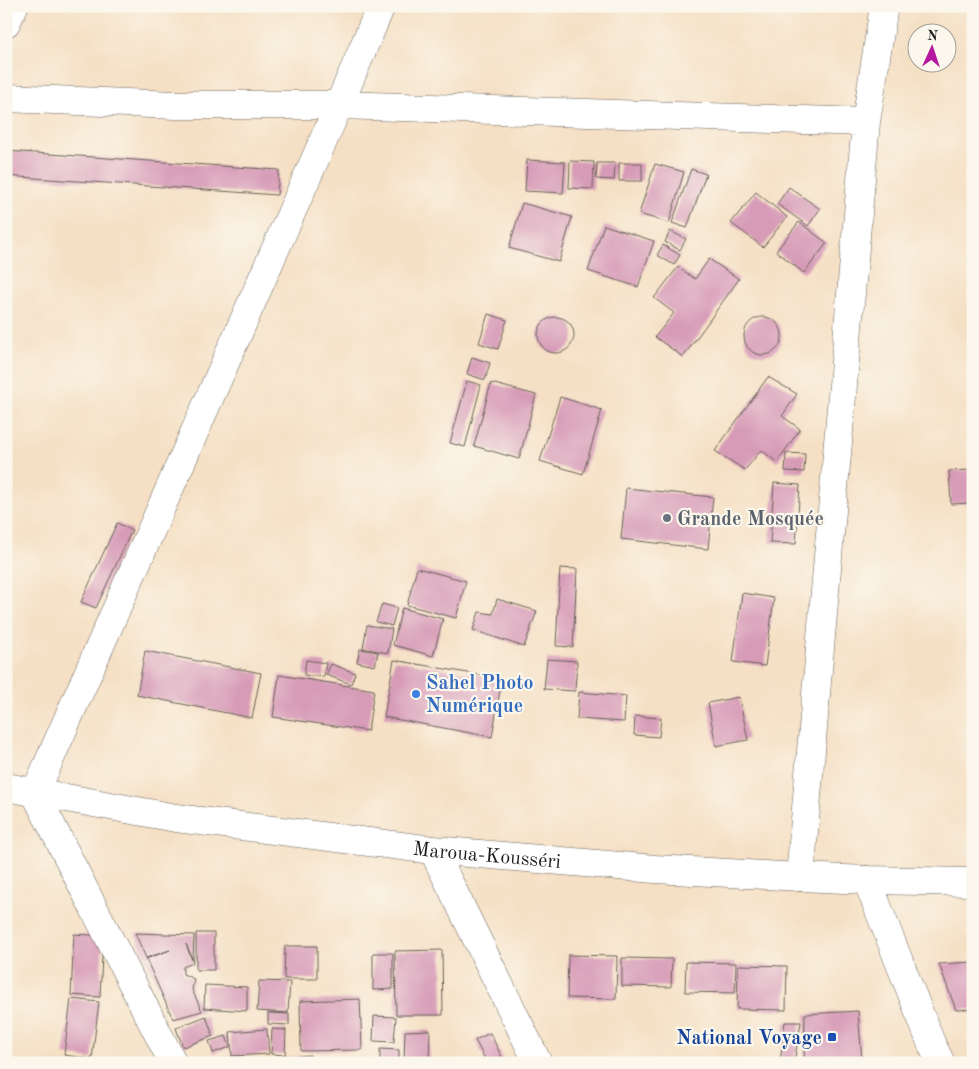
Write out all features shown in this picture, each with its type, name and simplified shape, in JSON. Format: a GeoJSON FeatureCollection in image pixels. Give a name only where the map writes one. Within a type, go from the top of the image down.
{"type":"FeatureCollection","features":[{"type":"Feature","properties":{"kind":"main road"},"geometry":{"type":"LineString","coordinates":[[6,23],[14,6]]}},
{"type":"Feature","properties":{"kind":"main road"},"geometry":{"type":"LineString","coordinates":[[173,1063],[35,793],[381,6]]}},
{"type":"Feature","properties":{"kind":"main road"},"geometry":{"type":"LineString","coordinates":[[800,878],[866,122],[884,6]]}},
{"type":"Feature","properties":{"kind":"main road"},"geometry":{"type":"LineString","coordinates":[[6,98],[175,105],[339,105],[866,122]]}},
{"type":"Feature","properties":{"kind":"main road","name":"Maroua-Kousséri"},"geometry":{"type":"LineString","coordinates":[[6,787],[176,818],[432,850],[655,869],[800,878],[973,882]]}},
{"type":"Feature","properties":{"kind":"main road"},"geometry":{"type":"LineString","coordinates":[[432,850],[538,1063]]}},
{"type":"Feature","properties":{"kind":"main road"},"geometry":{"type":"LineString","coordinates":[[868,880],[932,1045],[941,1063]]}},
{"type":"Feature","properties":{"kind":"building"},"geometry":{"type":"Polygon","coordinates":[[[6,151],[279,170],[277,195],[6,176],[6,151]]]}},
{"type":"Feature","properties":{"kind":"building"},"geometry":{"type":"Polygon","coordinates":[[[527,160],[565,162],[563,193],[525,191],[527,160]]]}},
{"type":"Feature","properties":{"kind":"building"},"geometry":{"type":"Polygon","coordinates":[[[570,161],[594,162],[593,189],[569,188],[570,161]]]}},
{"type":"Feature","properties":{"kind":"building"},"geometry":{"type":"Polygon","coordinates":[[[597,163],[615,163],[614,180],[596,179],[597,163]]]}},
{"type":"Feature","properties":{"kind":"building"},"geometry":{"type":"Polygon","coordinates":[[[619,163],[642,163],[642,181],[619,181],[619,163]]]}},
{"type":"Feature","properties":{"kind":"building"},"geometry":{"type":"Polygon","coordinates":[[[655,164],[684,172],[669,223],[639,214],[655,164]]]}},
{"type":"Feature","properties":{"kind":"building"},"geometry":{"type":"Polygon","coordinates":[[[691,169],[706,174],[687,228],[672,223],[691,169]]]}},
{"type":"Feature","properties":{"kind":"building"},"geometry":{"type":"Polygon","coordinates":[[[789,187],[820,209],[808,226],[777,204],[789,187]]]}},
{"type":"Feature","properties":{"kind":"building"},"geometry":{"type":"Polygon","coordinates":[[[756,192],[787,217],[763,247],[731,223],[756,192]]]}},
{"type":"Feature","properties":{"kind":"building"},"geometry":{"type":"Polygon","coordinates":[[[522,203],[572,217],[559,262],[509,248],[522,203]]]}},
{"type":"Feature","properties":{"kind":"building"},"geometry":{"type":"Polygon","coordinates":[[[799,222],[827,243],[804,273],[776,251],[799,222]]]}},
{"type":"Feature","properties":{"kind":"building"},"geometry":{"type":"Polygon","coordinates":[[[604,225],[654,241],[638,287],[588,271],[604,225]]]}},
{"type":"Feature","properties":{"kind":"building"},"geometry":{"type":"Polygon","coordinates":[[[670,231],[686,239],[680,250],[665,242],[670,231]]]}},
{"type":"Feature","properties":{"kind":"building"},"geometry":{"type":"Polygon","coordinates":[[[663,245],[680,255],[674,265],[657,255],[663,245]]]}},
{"type":"Feature","properties":{"kind":"building"},"geometry":{"type":"Polygon","coordinates":[[[709,259],[739,279],[683,357],[655,337],[674,313],[654,298],[678,267],[695,279],[709,259]]]}},
{"type":"Feature","properties":{"kind":"building"},"geometry":{"type":"Polygon","coordinates":[[[488,314],[507,320],[498,349],[479,343],[488,314]]]}},
{"type":"Feature","properties":{"kind":"building"},"geometry":{"type":"Polygon","coordinates":[[[556,317],[563,318],[569,322],[573,328],[573,342],[569,348],[563,352],[556,353],[549,352],[543,348],[539,342],[538,335],[539,328],[543,322],[549,318],[556,317]]]}},
{"type":"Feature","properties":{"kind":"building"},"geometry":{"type":"Polygon","coordinates":[[[763,317],[776,323],[782,336],[776,349],[763,355],[750,349],[744,336],[750,323],[763,317]]]}},
{"type":"Feature","properties":{"kind":"building"},"geometry":{"type":"Polygon","coordinates":[[[472,357],[490,363],[485,380],[467,374],[472,357]]]}},
{"type":"Feature","properties":{"kind":"building"},"geometry":{"type":"Polygon","coordinates":[[[768,377],[797,394],[782,416],[800,429],[777,462],[761,450],[745,470],[715,451],[768,377]]]}},
{"type":"Feature","properties":{"kind":"building"},"geometry":{"type":"Polygon","coordinates":[[[467,381],[481,385],[465,447],[450,443],[467,381]]]}},
{"type":"Feature","properties":{"kind":"building"},"geometry":{"type":"Polygon","coordinates":[[[491,383],[536,395],[519,459],[474,446],[491,383]]]}},
{"type":"Feature","properties":{"kind":"building"},"geometry":{"type":"Polygon","coordinates":[[[560,397],[602,410],[583,474],[540,461],[560,397]]]}},
{"type":"Feature","properties":{"kind":"building"},"geometry":{"type":"Polygon","coordinates":[[[786,453],[805,454],[804,472],[785,471],[786,453]]]}},
{"type":"Feature","properties":{"kind":"building"},"geometry":{"type":"Polygon","coordinates":[[[973,470],[973,503],[951,504],[949,471],[973,470]]]}},
{"type":"Feature","properties":{"kind":"building"},"geometry":{"type":"Polygon","coordinates":[[[774,483],[800,485],[796,544],[770,543],[774,483]]]}},
{"type":"Feature","properties":{"kind":"building","name":"Grande Mosquée"},"geometry":{"type":"Polygon","coordinates":[[[626,488],[713,497],[708,549],[621,539],[626,488]]]}},
{"type":"Feature","properties":{"kind":"building"},"geometry":{"type":"Polygon","coordinates":[[[117,523],[132,530],[96,608],[81,602],[117,523]]]}},
{"type":"Feature","properties":{"kind":"building"},"geometry":{"type":"Polygon","coordinates":[[[417,568],[466,581],[456,618],[407,605],[417,568]]]}},
{"type":"Feature","properties":{"kind":"building"},"geometry":{"type":"Polygon","coordinates":[[[560,568],[577,569],[573,647],[556,646],[560,568]]]}},
{"type":"Feature","properties":{"kind":"building"},"geometry":{"type":"Polygon","coordinates":[[[742,593],[774,598],[765,666],[733,662],[742,593]]]}},
{"type":"Feature","properties":{"kind":"building"},"geometry":{"type":"Polygon","coordinates":[[[497,599],[537,611],[524,647],[473,630],[479,612],[493,614],[497,599]]]}},
{"type":"Feature","properties":{"kind":"building"},"geometry":{"type":"Polygon","coordinates":[[[382,604],[397,608],[392,626],[376,622],[382,604]]]}},
{"type":"Feature","properties":{"kind":"building"},"geometry":{"type":"Polygon","coordinates":[[[402,608],[443,619],[433,656],[393,645],[402,608]]]}},
{"type":"Feature","properties":{"kind":"building"},"geometry":{"type":"Polygon","coordinates":[[[367,625],[392,629],[388,653],[363,648],[367,625]]]}},
{"type":"Feature","properties":{"kind":"building"},"geometry":{"type":"Polygon","coordinates":[[[360,649],[378,652],[375,666],[357,662],[360,649]]]}},
{"type":"Feature","properties":{"kind":"building"},"geometry":{"type":"Polygon","coordinates":[[[145,651],[261,673],[252,718],[137,695],[145,651]]]}},
{"type":"Feature","properties":{"kind":"building"},"geometry":{"type":"Polygon","coordinates":[[[547,659],[577,661],[575,691],[544,689],[547,659]]]}},
{"type":"Feature","properties":{"kind":"building"},"geometry":{"type":"Polygon","coordinates":[[[306,660],[326,663],[324,677],[304,675],[306,660]]]}},
{"type":"Feature","properties":{"kind":"building"},"geometry":{"type":"Polygon","coordinates":[[[394,660],[502,679],[492,737],[384,717],[394,660]]]}},
{"type":"Feature","properties":{"kind":"building"},"geometry":{"type":"Polygon","coordinates":[[[331,664],[355,673],[351,684],[326,675],[331,664]]]}},
{"type":"Feature","properties":{"kind":"building"},"geometry":{"type":"Polygon","coordinates":[[[279,675],[374,690],[368,731],[273,717],[279,675]]]}},
{"type":"Feature","properties":{"kind":"building"},"geometry":{"type":"Polygon","coordinates":[[[579,692],[626,696],[624,722],[577,719],[579,692]]]}},
{"type":"Feature","properties":{"kind":"building"},"geometry":{"type":"Polygon","coordinates":[[[739,697],[748,740],[716,746],[708,703],[739,697]]]}},
{"type":"Feature","properties":{"kind":"building"},"geometry":{"type":"Polygon","coordinates":[[[635,716],[661,718],[659,737],[634,735],[635,716]]]}},
{"type":"Feature","properties":{"kind":"building"},"geometry":{"type":"Polygon","coordinates":[[[135,933],[194,935],[193,960],[186,944],[193,963],[183,967],[183,974],[194,979],[192,990],[202,1011],[173,1019],[146,959],[170,950],[146,958],[135,933]]]}},
{"type":"Feature","properties":{"kind":"building"},"geometry":{"type":"Polygon","coordinates":[[[196,933],[214,933],[214,970],[196,970],[196,933]]]}},
{"type":"Feature","properties":{"kind":"building"},"geometry":{"type":"Polygon","coordinates":[[[74,934],[103,936],[100,997],[71,995],[74,934]]]}},
{"type":"Feature","properties":{"kind":"building"},"geometry":{"type":"Polygon","coordinates":[[[285,946],[317,946],[317,979],[284,979],[285,946]]]}},
{"type":"Feature","properties":{"kind":"building"},"geometry":{"type":"Polygon","coordinates":[[[442,950],[443,1015],[396,1015],[395,951],[442,950]]]}},
{"type":"Feature","properties":{"kind":"building"},"geometry":{"type":"Polygon","coordinates":[[[373,953],[393,953],[393,989],[373,990],[373,953]]]}},
{"type":"Feature","properties":{"kind":"building"},"geometry":{"type":"Polygon","coordinates":[[[568,955],[617,956],[616,999],[567,998],[568,955]]]}},
{"type":"Feature","properties":{"kind":"building"},"geometry":{"type":"Polygon","coordinates":[[[622,958],[672,959],[671,987],[622,986],[622,958]]]}},
{"type":"Feature","properties":{"kind":"building"},"geometry":{"type":"Polygon","coordinates":[[[686,962],[736,963],[735,993],[685,992],[686,962]]]}},
{"type":"Feature","properties":{"kind":"building"},"geometry":{"type":"Polygon","coordinates":[[[973,962],[973,1009],[956,1010],[939,964],[973,962]]]}},
{"type":"Feature","properties":{"kind":"building"},"geometry":{"type":"Polygon","coordinates":[[[738,965],[787,966],[786,1010],[737,1009],[738,965]]]}},
{"type":"Feature","properties":{"kind":"building"},"geometry":{"type":"Polygon","coordinates":[[[259,981],[290,982],[288,1013],[257,1011],[259,981]]]}},
{"type":"Feature","properties":{"kind":"building"},"geometry":{"type":"Polygon","coordinates":[[[205,985],[247,987],[247,1011],[204,1008],[205,985]]]}},
{"type":"Feature","properties":{"kind":"building"},"geometry":{"type":"Polygon","coordinates":[[[71,999],[99,1002],[92,1059],[64,1055],[71,999]]]}},
{"type":"Feature","properties":{"kind":"building"},"geometry":{"type":"Polygon","coordinates":[[[360,999],[362,1050],[301,1051],[300,1001],[360,999]]]}},
{"type":"Feature","properties":{"kind":"building","name":"National Voyage"},"geometry":{"type":"Polygon","coordinates":[[[858,1011],[862,1060],[804,1063],[805,1014],[858,1011]]]}},
{"type":"Feature","properties":{"kind":"building"},"geometry":{"type":"Polygon","coordinates":[[[268,1013],[289,1014],[289,1025],[268,1024],[268,1013]]]}},
{"type":"Feature","properties":{"kind":"building"},"geometry":{"type":"Polygon","coordinates":[[[206,1016],[213,1036],[183,1047],[176,1028],[206,1016]]]}},
{"type":"Feature","properties":{"kind":"building"},"geometry":{"type":"Polygon","coordinates":[[[374,1016],[396,1017],[394,1042],[373,1041],[374,1016]]]}},
{"type":"Feature","properties":{"kind":"building"},"geometry":{"type":"Polygon","coordinates":[[[785,1022],[801,1022],[794,1063],[780,1063],[785,1022]]]}},
{"type":"Feature","properties":{"kind":"building"},"geometry":{"type":"Polygon","coordinates":[[[267,1029],[269,1054],[232,1056],[230,1032],[267,1029]]]}},
{"type":"Feature","properties":{"kind":"building"},"geometry":{"type":"Polygon","coordinates":[[[272,1029],[286,1030],[285,1055],[271,1054],[272,1029]]]}},
{"type":"Feature","properties":{"kind":"building"},"geometry":{"type":"Polygon","coordinates":[[[430,1030],[429,1063],[404,1063],[405,1031],[430,1030]]]}},
{"type":"Feature","properties":{"kind":"building"},"geometry":{"type":"Polygon","coordinates":[[[490,1033],[505,1063],[487,1063],[475,1040],[490,1033]]]}},
{"type":"Feature","properties":{"kind":"building"},"geometry":{"type":"Polygon","coordinates":[[[226,1036],[230,1047],[213,1053],[209,1041],[226,1036]]]}},
{"type":"Feature","properties":{"kind":"building"},"geometry":{"type":"Polygon","coordinates":[[[380,1049],[399,1050],[399,1063],[380,1062],[380,1049]]]}},
{"type":"Feature","properties":{"kind":"building"},"geometry":{"type":"Polygon","coordinates":[[[310,1055],[311,1063],[282,1063],[282,1058],[310,1055]]]}},
{"type":"Feature","properties":{"kind":"place","name":"Grande Mosquée"},"geometry":{"type":"Point","coordinates":[667,518]}},
{"type":"Feature","properties":{"kind":"place","name":"Sahel Photo Numérique"},"geometry":{"type":"Point","coordinates":[416,694]}},
{"type":"Feature","properties":{"kind":"place","name":"National Voyage"},"geometry":{"type":"Point","coordinates":[832,1037]}}]}
